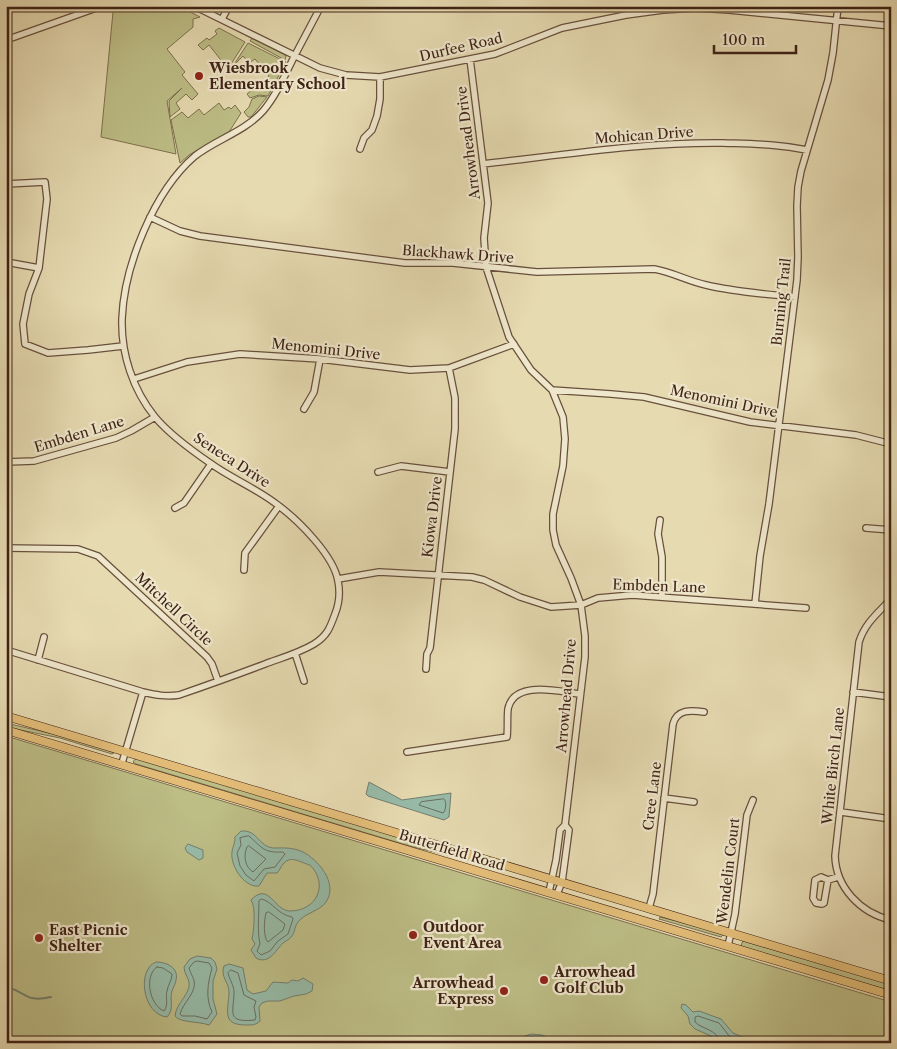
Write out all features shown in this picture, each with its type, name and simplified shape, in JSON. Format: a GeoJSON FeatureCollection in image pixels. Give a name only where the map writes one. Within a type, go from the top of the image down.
{"type":"FeatureCollection","features":[{"type":"Feature","properties":{"kind":"main road","name":"Butterfield Road"},"geometry":{"type":"LineString","coordinates":[[6,716],[125,750],[891,981]]}},
{"type":"Feature","properties":{"kind":"main road","name":"Butterfield Road"},"geometry":{"type":"LineString","coordinates":[[6,730],[122,763],[891,995]]}},
{"type":"Feature","properties":{"kind":"street"},"geometry":{"type":"LineString","coordinates":[[6,40],[102,6]]}},
{"type":"Feature","properties":{"kind":"street","name":"Durfee Road"},"geometry":{"type":"LineString","coordinates":[[194,6],[329,71],[353,76],[380,77],[509,49],[562,28],[664,10],[711,9],[891,26]]}},
{"type":"Feature","properties":{"kind":"street"},"geometry":{"type":"LineString","coordinates":[[222,19],[229,6]]}},
{"type":"Feature","properties":{"kind":"street","name":"Seneca Drive"},"geometry":{"type":"LineString","coordinates":[[218,681],[315,644],[328,632],[337,607],[338,579],[329,560],[318,546],[298,523],[279,506],[211,464],[155,417],[142,398],[125,358],[122,320],[125,290],[136,251],[150,217],[163,195],[187,164],[197,155],[251,122],[264,110],[280,85],[321,6]]}},
{"type":"Feature","properties":{"kind":"street","name":"Burning Trail"},"geometry":{"type":"LineString","coordinates":[[755,604],[795,297],[798,257],[797,194],[801,171],[828,80],[838,6]]}},
{"type":"Feature","properties":{"kind":"street","name":"Arrowhead Drive"},"geometry":{"type":"LineString","coordinates":[[470,59],[488,203],[484,238],[486,267],[505,327],[531,370],[552,390],[563,417],[563,466],[553,514],[553,530],[556,545],[581,605],[585,647],[565,825],[560,830],[552,879],[553,893]]}},
{"type":"Feature","properties":{"kind":"street"},"geometry":{"type":"LineString","coordinates":[[360,149],[364,138],[372,130],[377,116],[380,99],[380,77]]}},
{"type":"Feature","properties":{"kind":"street","name":"Mohican Drive"},"geometry":{"type":"LineString","coordinates":[[483,164],[626,147],[670,144],[773,144],[807,150]]}},
{"type":"Feature","properties":{"kind":"street"},"geometry":{"type":"LineString","coordinates":[[6,184],[45,182],[47,199],[39,268],[30,294],[23,329],[25,344],[48,353],[123,346]]}},
{"type":"Feature","properties":{"kind":"street","name":"Blackhawk Drive"},"geometry":{"type":"LineString","coordinates":[[150,217],[180,231],[200,236],[405,263],[445,263],[537,272],[654,269],[667,271],[714,287],[795,297]]}},
{"type":"Feature","properties":{"kind":"street"},"geometry":{"type":"LineString","coordinates":[[6,262],[39,268]]}},
{"type":"Feature","properties":{"kind":"street","name":"Menomini Drive"},"geometry":{"type":"LineString","coordinates":[[134,379],[188,362],[221,356],[257,354],[320,359],[404,370],[449,368],[514,344]]}},
{"type":"Feature","properties":{"kind":"street"},"geometry":{"type":"LineString","coordinates":[[304,409],[314,392],[320,359]]}},
{"type":"Feature","properties":{"kind":"street","name":"Kiowa Drive"},"geometry":{"type":"LineString","coordinates":[[426,669],[450,472],[455,407],[449,368]]}},
{"type":"Feature","properties":{"kind":"street","name":"Menomini Drive"},"geometry":{"type":"LineString","coordinates":[[552,390],[644,397],[737,419],[856,435],[891,444]]}},
{"type":"Feature","properties":{"kind":"street","name":"Embden Lane"},"geometry":{"type":"LineString","coordinates":[[6,462],[34,461],[116,438],[155,417]]}},
{"type":"Feature","properties":{"kind":"street"},"geometry":{"type":"LineString","coordinates":[[175,508],[184,503],[211,464]]}},
{"type":"Feature","properties":{"kind":"street"},"geometry":{"type":"LineString","coordinates":[[378,472],[398,466],[450,472]]}},
{"type":"Feature","properties":{"kind":"street"},"geometry":{"type":"LineString","coordinates":[[244,570],[245,553],[279,506]]}},
{"type":"Feature","properties":{"kind":"street"},"geometry":{"type":"LineString","coordinates":[[660,520],[658,534],[662,557],[662,597]]}},
{"type":"Feature","properties":{"kind":"street"},"geometry":{"type":"LineString","coordinates":[[866,528],[891,530]]}},
{"type":"Feature","properties":{"kind":"street","name":"Mitchell Circle"},"geometry":{"type":"LineString","coordinates":[[6,548],[78,549],[98,556],[206,657],[212,664],[218,681]]}},
{"type":"Feature","properties":{"kind":"street","name":"Embden Lane"},"geometry":{"type":"LineString","coordinates":[[338,579],[379,572],[438,574],[479,579],[509,593],[556,608],[581,605],[598,598],[632,595],[806,608]]}},
{"type":"Feature","properties":{"kind":"street","name":"White Birch Lane"},"geometry":{"type":"LineString","coordinates":[[891,599],[871,619],[861,638],[835,856],[838,877],[855,900],[872,913],[891,920]]}},
{"type":"Feature","properties":{"kind":"street"},"geometry":{"type":"LineString","coordinates":[[884,606],[891,609]]}},
{"type":"Feature","properties":{"kind":"street"},"geometry":{"type":"LineString","coordinates":[[38,660],[44,637]]}},
{"type":"Feature","properties":{"kind":"street"},"geometry":{"type":"LineString","coordinates":[[6,650],[159,696],[179,696],[218,681]]}},
{"type":"Feature","properties":{"kind":"street"},"geometry":{"type":"LineString","coordinates":[[295,653],[304,681]]}},
{"type":"Feature","properties":{"kind":"street"},"geometry":{"type":"LineString","coordinates":[[407,752],[507,736],[510,706],[518,694],[529,690],[580,694]]}},
{"type":"Feature","properties":{"kind":"street"},"geometry":{"type":"LineString","coordinates":[[122,763],[143,692]]}},
{"type":"Feature","properties":{"kind":"street"},"geometry":{"type":"LineString","coordinates":[[854,692],[891,697]]}},
{"type":"Feature","properties":{"kind":"street","name":"Cree Lane"},"geometry":{"type":"LineString","coordinates":[[649,908],[654,894],[674,719],[682,712],[704,712]]}},
{"type":"Feature","properties":{"kind":"street"},"geometry":{"type":"LineString","coordinates":[[664,798],[694,802]]}},
{"type":"Feature","properties":{"kind":"street","name":"Wendelin Court"},"geometry":{"type":"LineString","coordinates":[[728,946],[732,933],[747,815],[754,800]]}},
{"type":"Feature","properties":{"kind":"street"},"geometry":{"type":"LineString","coordinates":[[840,812],[891,819]]}},
{"type":"Feature","properties":{"kind":"street","name":"Arrowhead Drive"},"geometry":{"type":"LineString","coordinates":[[553,893],[562,882],[569,830],[565,825]]}},
{"type":"Feature","properties":{"kind":"street"},"geometry":{"type":"LineString","coordinates":[[828,880],[838,877]]}},
{"type":"Feature","properties":{"kind":"green space"},"geometry":{"type":"Polygon","coordinates":[[[128,6],[179,6],[200,17],[193,19],[193,27],[167,49],[185,72],[182,75],[198,94],[192,100],[186,94],[176,103],[180,109],[170,117],[169,101],[182,88],[167,101],[176,154],[101,137],[113,12],[128,6]]]}},
{"type":"Feature","properties":{"kind":"green space"},"geometry":{"type":"Polygon","coordinates":[[[219,28],[245,42],[228,69],[209,45],[203,50],[198,45],[207,38],[209,40],[217,34],[215,31],[219,28]]]}},
{"type":"Feature","properties":{"kind":"green space"},"geometry":{"type":"Polygon","coordinates":[[[252,38],[285,55],[285,60],[250,41],[252,38]]]}},
{"type":"Feature","properties":{"kind":"green space"},"geometry":{"type":"Polygon","coordinates":[[[248,43],[286,62],[268,96],[259,95],[250,98],[247,94],[269,76],[255,59],[249,63],[243,56],[233,66],[248,43]]]}},
{"type":"Feature","properties":{"kind":"green space"},"geometry":{"type":"Polygon","coordinates":[[[259,96],[267,97],[251,117],[248,117],[244,112],[249,107],[252,99],[259,96]]]}},
{"type":"Feature","properties":{"kind":"green space"},"geometry":{"type":"Polygon","coordinates":[[[219,103],[224,110],[229,107],[231,109],[235,105],[241,113],[229,132],[189,155],[180,163],[171,120],[182,112],[188,118],[199,109],[204,115],[219,103]]]}},
{"type":"Feature","properties":{"kind":"green space"},"geometry":{"type":"Polygon","coordinates":[[[6,723],[91,743],[114,753],[60,738],[6,727],[6,723]]]}},
{"type":"Feature","properties":{"kind":"green space"},"geometry":{"type":"Polygon","coordinates":[[[6,736],[891,1002],[891,1043],[6,1043],[6,736]]]}},
{"type":"Feature","properties":{"kind":"green space"},"geometry":{"type":"Polygon","coordinates":[[[136,758],[494,866],[413,847],[136,764],[133,762],[136,758]]]}},
{"type":"Feature","properties":{"kind":"green space"},"geometry":{"type":"Polygon","coordinates":[[[660,917],[722,933],[723,935],[721,937],[659,919],[660,917]]]}},
{"type":"Feature","properties":{"kind":"green space"},"geometry":{"type":"Polygon","coordinates":[[[743,941],[891,984],[891,991],[743,947],[741,945],[743,941]]]}},
{"type":"Feature","properties":{"kind":"water"},"geometry":{"type":"Polygon","coordinates":[[[369,782],[402,800],[451,793],[449,817],[444,820],[368,796],[366,794],[369,782]]]}},
{"type":"Feature","properties":{"kind":"water"},"geometry":{"type":"Polygon","coordinates":[[[241,831],[251,833],[268,847],[295,849],[309,855],[325,872],[330,887],[326,902],[320,908],[304,916],[297,923],[291,937],[265,960],[256,958],[251,950],[255,944],[252,939],[254,913],[251,900],[257,895],[267,895],[284,910],[299,910],[313,901],[317,895],[319,880],[316,872],[310,865],[297,860],[290,860],[284,863],[277,873],[267,873],[259,886],[253,886],[243,880],[233,863],[232,857],[235,837],[241,831]]]}},
{"type":"Feature","properties":{"kind":"water"},"geometry":{"type":"Polygon","coordinates":[[[188,844],[203,850],[203,858],[199,860],[187,852],[185,848],[188,844]]]}},
{"type":"Feature","properties":{"kind":"water"},"geometry":{"type":"Polygon","coordinates":[[[197,956],[211,958],[215,962],[217,969],[213,981],[213,999],[217,1014],[209,1025],[181,1020],[175,1016],[189,986],[184,967],[190,959],[197,956]]]}},
{"type":"Feature","properties":{"kind":"water"},"geometry":{"type":"Polygon","coordinates":[[[156,962],[171,966],[176,972],[176,983],[171,994],[171,1011],[167,1017],[152,1009],[145,992],[144,982],[146,974],[156,962]]]}},
{"type":"Feature","properties":{"kind":"water"},"geometry":{"type":"Polygon","coordinates":[[[229,964],[243,968],[247,990],[253,994],[266,991],[273,982],[288,983],[292,980],[298,981],[303,978],[313,984],[312,991],[280,1001],[262,1003],[259,1007],[260,1021],[252,1025],[238,1024],[232,1022],[228,1015],[229,992],[223,970],[224,966],[229,964]]]}},
{"type":"Feature","properties":{"kind":"water"},"geometry":{"type":"Polygon","coordinates":[[[682,1004],[686,1005],[693,1012],[699,1011],[721,1019],[733,1033],[758,1043],[715,1043],[711,1036],[695,1029],[690,1024],[688,1016],[681,1008],[682,1004]]]}},
{"type":"Feature","properties":{"kind":"water"},"geometry":{"type":"Polygon","coordinates":[[[531,1034],[542,1035],[547,1038],[547,1043],[524,1043],[525,1036],[531,1034]]]}},
{"type":"Feature","properties":{"kind":"waterway"},"geometry":{"type":"LineString","coordinates":[[6,987],[31,998],[51,997]]}},
{"type":"Feature","properties":{"kind":"place","name":"Wiesbrook Elementary School"},"geometry":{"type":"Point","coordinates":[199,76]}},
{"type":"Feature","properties":{"kind":"place","name":"Outdoor Event Area"},"geometry":{"type":"Point","coordinates":[413,935]}},
{"type":"Feature","properties":{"kind":"place","name":"East Picnic Shelter"},"geometry":{"type":"Point","coordinates":[39,938]}},
{"type":"Feature","properties":{"kind":"place","name":"Arrowhead Golf Club"},"geometry":{"type":"Point","coordinates":[544,980]}},
{"type":"Feature","properties":{"kind":"place","name":"Arrowhead Express"},"geometry":{"type":"Point","coordinates":[504,991]}}]}
